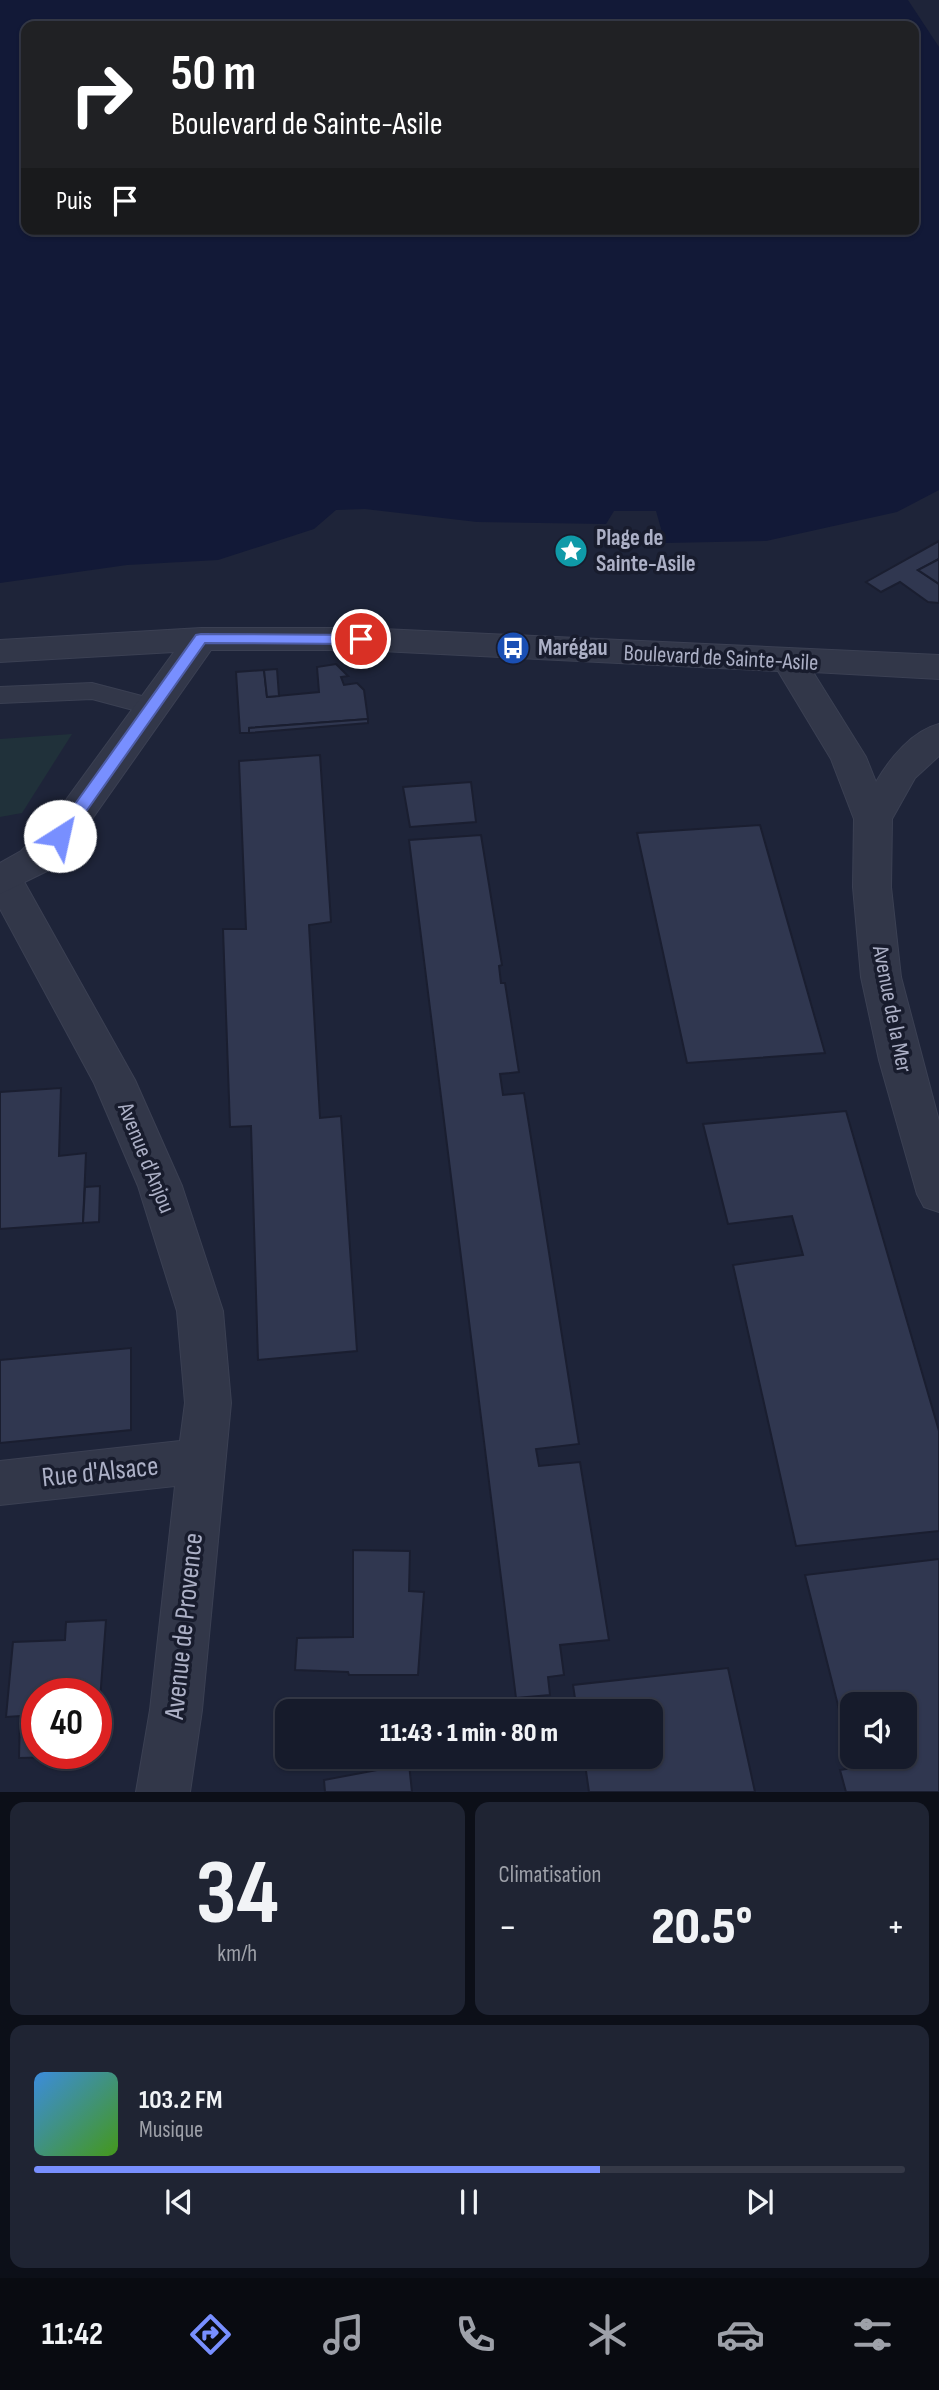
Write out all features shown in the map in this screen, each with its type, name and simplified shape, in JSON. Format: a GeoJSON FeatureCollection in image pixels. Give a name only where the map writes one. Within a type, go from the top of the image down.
{"type":"FeatureCollection","features":[{"type":"Feature","properties":{"kind":"street","name":"Boulevard de Sainte-Asile"},"geometry":{"type":"LineString","coordinates":[[0,650],[201,639],[361,639],[791,662],[939,667]]}},
{"type":"Feature","properties":{"kind":"street"},"geometry":{"type":"LineString","coordinates":[[2,880],[34,861],[60,836],[201,639]]}},
{"type":"Feature","properties":{"kind":"street","name":"Avenue de la Mer"},"geometry":{"type":"LineString","coordinates":[[791,662],[806,693],[848,757],[873,819],[872,887],[881,977],[900,1060],[939,1194]]}},
{"type":"Feature","properties":{"kind":"street","name":"Avenue de la Mer"},"geometry":{"type":"LineString","coordinates":[[873,819],[902,769],[939,736]]}},
{"type":"Feature","properties":{"kind":"street","name":"Avenue d'Anjou"},"geometry":{"type":"LineString","coordinates":[[2,880],[114,1080],[160,1186],[200,1311],[208,1403],[201,1461]]}},
{"type":"Feature","properties":{"kind":"street","name":"Rue d'Alsace"},"geometry":{"type":"LineString","coordinates":[[0,1483],[201,1461]]}},
{"type":"Feature","properties":{"kind":"street","name":"Avenue de Provence"},"geometry":{"type":"LineString","coordinates":[[163,1791],[176,1710],[201,1461]]}},
{"type":"Feature","properties":{"kind":"lane"},"geometry":{"type":"LineString","coordinates":[[0,695],[92,691],[152,707]]}},
{"type":"Feature","properties":{"kind":"shaded area"},"geometry":{"type":"Polygon","coordinates":[[[72,734],[22,813],[0,817],[0,739],[72,734]]]}},
{"type":"Feature","properties":{"kind":"water"},"geometry":{"type":"Polygon","coordinates":[[[0,0],[908,0],[939,47],[939,490],[897,512],[766,541],[665,543],[656,511],[614,511],[606,524],[477,522],[365,509],[336,510],[314,529],[218,560],[127,565],[0,583],[0,0]]]}},
{"type":"Feature","properties":{"kind":"building"},"geometry":{"type":"Polygon","coordinates":[[[939,541],[939,559],[918,570],[939,584],[939,603],[928,602],[900,582],[881,592],[866,582],[939,541]]]}},
{"type":"Feature","properties":{"kind":"building"},"geometry":{"type":"Polygon","coordinates":[[[939,559],[939,584],[918,570],[939,559]]]}},
{"type":"Feature","properties":{"kind":"building"},"geometry":{"type":"Polygon","coordinates":[[[336,664],[348,676],[341,677],[344,685],[357,683],[364,690],[368,719],[249,728],[249,733],[240,733],[236,672],[264,670],[267,697],[319,692],[317,667],[336,664]]]}},
{"type":"Feature","properties":{"kind":"building"},"geometry":{"type":"Polygon","coordinates":[[[277,669],[279,696],[267,697],[264,670],[277,669]]]}},
{"type":"Feature","properties":{"kind":"building"},"geometry":{"type":"Polygon","coordinates":[[[368,719],[368,723],[249,733],[249,728],[368,719]]]}},
{"type":"Feature","properties":{"kind":"building"},"geometry":{"type":"Polygon","coordinates":[[[320,755],[331,922],[309,925],[320,1118],[341,1116],[357,1351],[258,1360],[251,1126],[230,1127],[223,929],[246,929],[239,761],[320,755]]]}},
{"type":"Feature","properties":{"kind":"building"},"geometry":{"type":"Polygon","coordinates":[[[471,782],[476,822],[410,827],[403,787],[471,782]]]}},
{"type":"Feature","properties":{"kind":"building"},"geometry":{"type":"Polygon","coordinates":[[[760,825],[825,1053],[687,1063],[637,833],[760,825]]]}},
{"type":"Feature","properties":{"kind":"building"},"geometry":{"type":"Polygon","coordinates":[[[481,835],[502,965],[499,966],[501,983],[505,983],[519,1072],[500,1074],[503,1095],[524,1093],[579,1444],[536,1449],[539,1466],[580,1462],[609,1640],[560,1645],[564,1675],[548,1677],[550,1695],[516,1698],[409,840],[481,835]]]}},
{"type":"Feature","properties":{"kind":"building"},"geometry":{"type":"Polygon","coordinates":[[[61,1088],[59,1156],[86,1153],[83,1223],[0,1229],[0,1092],[61,1088]]]}},
{"type":"Feature","properties":{"kind":"building"},"geometry":{"type":"Polygon","coordinates":[[[846,1111],[939,1431],[939,1531],[796,1546],[733,1265],[803,1255],[792,1216],[728,1224],[703,1124],[846,1111]]]}},
{"type":"Feature","properties":{"kind":"building"},"geometry":{"type":"Polygon","coordinates":[[[100,1186],[99,1222],[83,1223],[85,1187],[100,1186]]]}},
{"type":"Feature","properties":{"kind":"building"},"geometry":{"type":"Polygon","coordinates":[[[131,1348],[131,1430],[0,1443],[0,1360],[131,1348]]]}},
{"type":"Feature","properties":{"kind":"building"},"geometry":{"type":"Polygon","coordinates":[[[353,1550],[410,1551],[409,1591],[424,1592],[418,1675],[349,1675],[348,1672],[295,1670],[297,1638],[353,1637],[353,1550]]]}},
{"type":"Feature","properties":{"kind":"building"},"geometry":{"type":"Polygon","coordinates":[[[939,1559],[939,1792],[846,1792],[840,1770],[917,1769],[917,1692],[840,1692],[840,1713],[805,1575],[939,1559]]]}},
{"type":"Feature","properties":{"kind":"building"},"geometry":{"type":"Polygon","coordinates":[[[106,1620],[102,1678],[21,1678],[19,1758],[20,1716],[6,1717],[13,1642],[65,1640],[66,1622],[106,1620]]]}},
{"type":"Feature","properties":{"kind":"building"},"geometry":{"type":"Polygon","coordinates":[[[728,1668],[755,1792],[589,1792],[586,1769],[663,1769],[663,1699],[575,1699],[573,1685],[728,1668]]]}},
{"type":"Feature","properties":{"kind":"building"},"geometry":{"type":"Polygon","coordinates":[[[382,1769],[410,1769],[412,1792],[325,1792],[324,1780],[382,1769]]]}},
{"type":"Feature","properties":{"kind":"place","name":"Plage de Sainte-Asile"},"geometry":{"type":"Point","coordinates":[571,551]}},
{"type":"Feature","properties":{"kind":"place","name":"Marégau"},"geometry":{"type":"Point","coordinates":[513,648]}},
{"type":"Feature","properties":{"kind":"route"},"geometry":{"type":"LineString","coordinates":[[60,836],[201,639],[361,639]]}}]}
